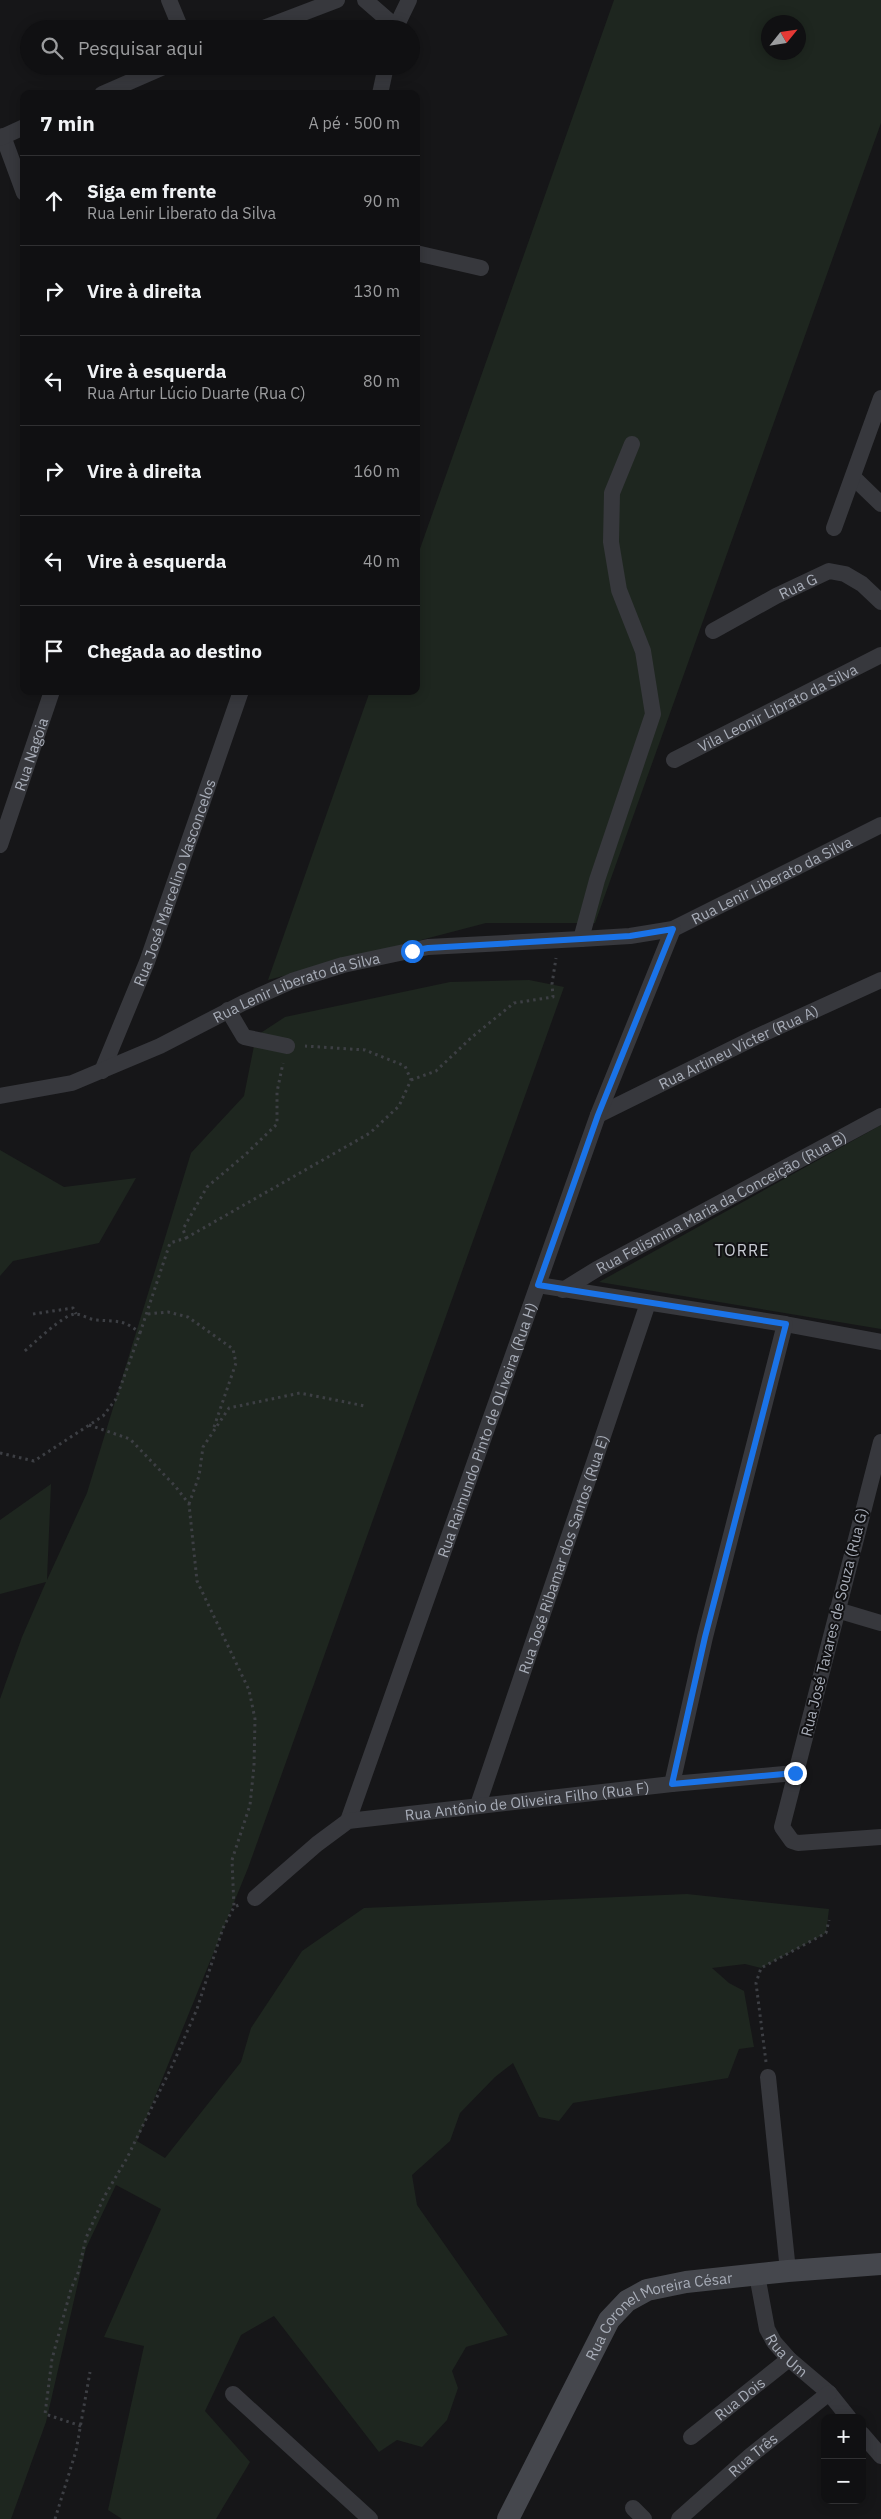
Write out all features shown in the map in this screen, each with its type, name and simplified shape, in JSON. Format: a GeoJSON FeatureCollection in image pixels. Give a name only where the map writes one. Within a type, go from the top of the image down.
{"type":"FeatureCollection","features":[{"type":"Feature","properties":{"kind":"street"},"geometry":{"type":"LineString","coordinates":[[169,0],[177,20]]}},
{"type":"Feature","properties":{"kind":"street"},"geometry":{"type":"LineString","coordinates":[[285,20],[338,0]]}},
{"type":"Feature","properties":{"kind":"street"},"geometry":{"type":"LineString","coordinates":[[365,0],[387,20]]}},
{"type":"Feature","properties":{"kind":"street"},"geometry":{"type":"LineString","coordinates":[[400,20],[409,0]]}},
{"type":"Feature","properties":{"kind":"street"},"geometry":{"type":"LineString","coordinates":[[111,90],[145,75]]}},
{"type":"Feature","properties":{"kind":"street"},"geometry":{"type":"LineString","coordinates":[[381,90],[384,75]]}},
{"type":"Feature","properties":{"kind":"street"},"geometry":{"type":"LineString","coordinates":[[20,129],[2,137],[20,183]]}},
{"type":"Feature","properties":{"kind":"street"},"geometry":{"type":"LineString","coordinates":[[420,254],[481,268]]}},
{"type":"Feature","properties":{"kind":"street"},"geometry":{"type":"LineString","coordinates":[[834,528],[881,398]]}},
{"type":"Feature","properties":{"kind":"street"},"geometry":{"type":"LineString","coordinates":[[581,939],[597,880],[654,714],[643,651],[619,590],[612,542],[612,493],[632,444]]}},
{"type":"Feature","properties":{"kind":"street"},"geometry":{"type":"LineString","coordinates":[[853,477],[881,504]]}},
{"type":"Feature","properties":{"kind":"street","name":"Rua G"},"geometry":{"type":"LineString","coordinates":[[713,631],[776,596],[829,571],[845,574],[862,584],[881,602]]}},
{"type":"Feature","properties":{"kind":"street","name":"Vila Leonir Librato da Silva"},"geometry":{"type":"LineString","coordinates":[[674,760],[881,655]]}},
{"type":"Feature","properties":{"kind":"street","name":"Rua Nagoia"},"geometry":{"type":"LineString","coordinates":[[0,845],[51,695]]}},
{"type":"Feature","properties":{"kind":"street","name":"Rua José Marcelino Vasconcelos"},"geometry":{"type":"LineString","coordinates":[[102,1071],[147,962],[240,695]]}},
{"type":"Feature","properties":{"kind":"street","name":"Rua Lenir Liberato da Silva"},"geometry":{"type":"LineString","coordinates":[[0,1096],[63,1085],[102,1071],[160,1046],[228,1010],[292,981],[344,965],[419,949],[630,936],[673,929],[881,825]]}},
{"type":"Feature","properties":{"kind":"street","name":"Rua Raimundo Pinto de OLiveira (Rua H)"},"geometry":{"type":"LineString","coordinates":[[348,1821],[598,1115],[673,929]]}},
{"type":"Feature","properties":{"kind":"street","name":"Rua Artineu Victer (Rua A)"},"geometry":{"type":"LineString","coordinates":[[598,1115],[756,1037],[881,980]]}},
{"type":"Feature","properties":{"kind":"street"},"geometry":{"type":"LineString","coordinates":[[228,1010],[244,1037],[284,1045]]}},
{"type":"Feature","properties":{"kind":"street","name":"Rua Felismina Maria da Conceição (Rua B)"},"geometry":{"type":"LineString","coordinates":[[563,1290],[597,1268],[881,1116]]}},
{"type":"Feature","properties":{"kind":"street"},"geometry":{"type":"LineString","coordinates":[[538,1285],[786,1324],[881,1342]]}},
{"type":"Feature","properties":{"kind":"street","name":"Rua José Ribamar dos Santos (Rua E)"},"geometry":{"type":"LineString","coordinates":[[478,1805],[648,1303]]}},
{"type":"Feature","properties":{"kind":"street"},"geometry":{"type":"LineString","coordinates":[[672,1784],[705,1637],[786,1324]]}},
{"type":"Feature","properties":{"kind":"street","name":"Rua José Tavares de Souza (Rua G)"},"geometry":{"type":"LineString","coordinates":[[881,1442],[782,1827],[792,1841],[806,1843],[881,1837]]}},
{"type":"Feature","properties":{"kind":"street"},"geometry":{"type":"LineString","coordinates":[[837,1610],[881,1623]]}},
{"type":"Feature","properties":{"kind":"street","name":"Rua Antônio de Oliveira Filho (Rua F)"},"geometry":{"type":"LineString","coordinates":[[348,1821],[672,1784],[795,1773]]}},
{"type":"Feature","properties":{"kind":"street"},"geometry":{"type":"LineString","coordinates":[[255,1898],[317,1844],[348,1821]]}},
{"type":"Feature","properties":{"kind":"street"},"geometry":{"type":"LineString","coordinates":[[768,2077],[788,2271]]}},
{"type":"Feature","properties":{"kind":"street","name":"Rua Coronel Moreira César"},"geometry":{"type":"LineString","coordinates":[[508,2519],[609,2320],[628,2301],[647,2290],[686,2282],[788,2271],[881,2264]]}},
{"type":"Feature","properties":{"kind":"street","name":"Rua Um"},"geometry":{"type":"LineString","coordinates":[[757,2275],[767,2329],[774,2342],[789,2359],[829,2393],[846,2414]]}},
{"type":"Feature","properties":{"kind":"street","name":"Rua Dois"},"geometry":{"type":"LineString","coordinates":[[692,2437],[789,2359]]}},
{"type":"Feature","properties":{"kind":"street","name":"Rua Três"},"geometry":{"type":"LineString","coordinates":[[680,2519],[750,2456],[829,2393]]}},
{"type":"Feature","properties":{"kind":"street"},"geometry":{"type":"LineString","coordinates":[[234,2394],[370,2519]]}},
{"type":"Feature","properties":{"kind":"street"},"geometry":{"type":"LineString","coordinates":[[866,2439],[881,2456]]}},
{"type":"Feature","properties":{"kind":"path"},"geometry":{"type":"LineString","coordinates":[[411,1080],[436,1071],[472,1037],[514,1003],[553,997],[552,984],[558,940]]}},
{"type":"Feature","properties":{"kind":"path"},"geometry":{"type":"LineString","coordinates":[[0,1454],[34,1461],[102,1416],[116,1399],[148,1314],[150,1301],[170,1243],[186,1238],[370,1134],[399,1106],[411,1080],[406,1066],[365,1050],[284,1045],[283,1067],[277,1092],[276,1124],[246,1154],[207,1188],[183,1229],[186,1238]]}},
{"type":"Feature","properties":{"kind":"path"},"geometry":{"type":"LineString","coordinates":[[33,1314],[73,1308],[76,1314]]}},
{"type":"Feature","properties":{"kind":"path"},"geometry":{"type":"LineString","coordinates":[[148,1314],[168,1312],[188,1317],[233,1349],[236,1363],[213,1432]]}},
{"type":"Feature","properties":{"kind":"path"},"geometry":{"type":"LineString","coordinates":[[22,1353],[65,1317],[76,1314],[95,1320],[116,1320],[129,1324],[140,1333]]}},
{"type":"Feature","properties":{"kind":"path"},"geometry":{"type":"LineString","coordinates":[[81,2426],[45,2414],[52,2359],[71,2290],[78,2273],[86,2238],[104,2197],[127,2158],[173,2064],[197,2009],[223,1928],[234,1907],[232,1860],[250,1805],[254,1766],[254,1719],[249,1690],[197,1581],[189,1504],[199,1476],[203,1447],[229,1408],[300,1393],[365,1406]]}},
{"type":"Feature","properties":{"kind":"path"},"geometry":{"type":"LineString","coordinates":[[89,1425],[130,1439],[176,1486],[189,1504]]}},
{"type":"Feature","properties":{"kind":"path"},"geometry":{"type":"LineString","coordinates":[[234,1907],[255,1898]]}},
{"type":"Feature","properties":{"kind":"path"},"geometry":{"type":"LineString","coordinates":[[768,2077],[756,1984],[761,1968],[826,1933],[829,1920]]}},
{"type":"Feature","properties":{"kind":"path"},"geometry":{"type":"LineString","coordinates":[[55,2519],[76,2451],[90,2372]]}},
{"type":"Feature","properties":{"kind":"shaded area"},"geometry":{"type":"Polygon","coordinates":[[[614,0],[881,0],[881,123],[595,923],[486,923],[268,980],[369,695],[420,695],[420,549],[614,0]]]}},
{"type":"Feature","properties":{"kind":"shaded area"},"geometry":{"type":"Polygon","coordinates":[[[529,980],[564,987],[248,1868],[137,2141],[165,2158],[241,2062],[251,2028],[302,1951],[364,1908],[687,1894],[829,1909],[826,1933],[761,1968],[745,1964],[712,1968],[729,1983],[744,1991],[754,2047],[739,2049],[728,2078],[573,2103],[559,2121],[539,2117],[513,2063],[495,2077],[460,2113],[450,2141],[412,2175],[417,2205],[508,2335],[466,2347],[452,2371],[458,2388],[447,2420],[422,2447],[397,2440],[379,2452],[274,2316],[241,2335],[205,2411],[250,2462],[216,2519],[122,2519],[108,2510],[144,2346],[104,2337],[161,2209],[116,2185],[86,2248],[46,2422],[11,2519],[0,2519],[0,1699],[22,1637],[46,1582],[0,1594],[0,1520],[51,1484],[47,1580],[87,1493],[191,1153],[244,1096],[256,1036],[285,1017],[450,982],[529,980]]]}},
{"type":"Feature","properties":{"kind":"shaded area"},"geometry":{"type":"Polygon","coordinates":[[[881,1125],[881,1329],[599,1282],[881,1125]]]}},
{"type":"Feature","properties":{"kind":"shaded area"},"geometry":{"type":"Polygon","coordinates":[[[0,1150],[64,1187],[136,1178],[99,1243],[13,1261],[0,1276],[0,1150]]]}},
{"type":"Feature","properties":{"kind":"district","name":"TORRE"},"geometry":{"type":"Point","coordinates":[742,1250]}},
{"type":"Feature","properties":{"kind":"route"},"geometry":{"type":"LineString","coordinates":[[412,951],[428,948],[630,936],[673,929],[598,1115],[538,1285],[786,1324],[705,1637],[672,1784],[795,1773]]}}]}
